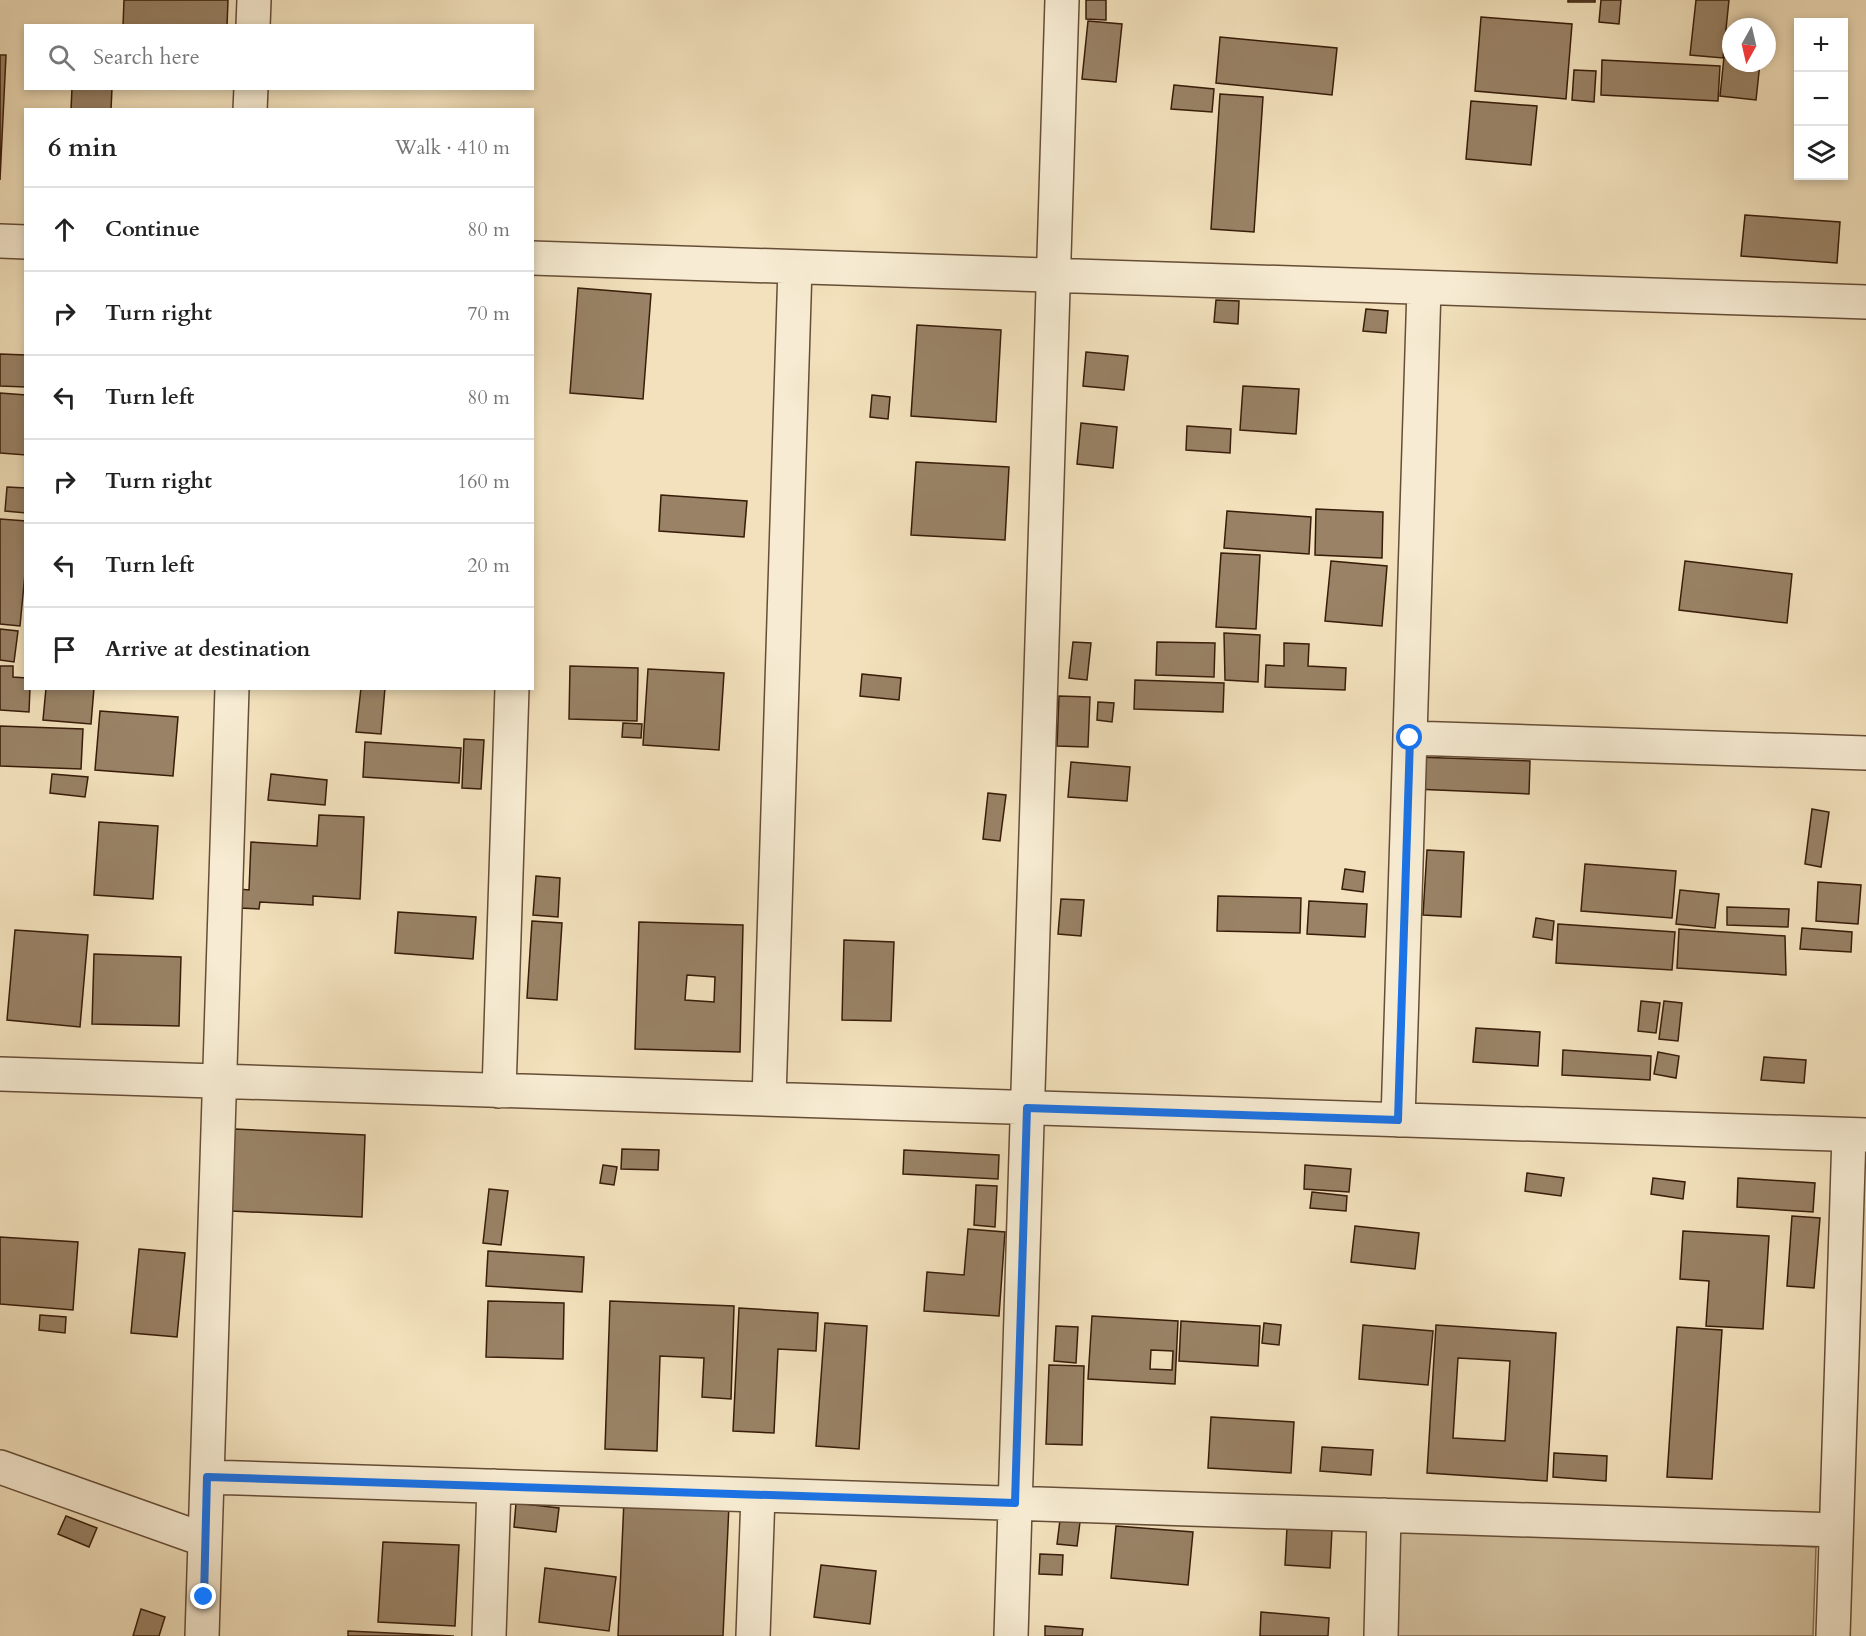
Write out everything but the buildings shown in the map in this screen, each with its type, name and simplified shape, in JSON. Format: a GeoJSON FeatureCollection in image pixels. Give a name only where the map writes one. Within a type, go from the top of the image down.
{"type":"FeatureCollection","features":[{"type":"Feature","properties":{"kind":"street"},"geometry":{"type":"LineString","coordinates":[[253,24],[254,0]]}},
{"type":"Feature","properties":{"kind":"street"},"geometry":{"type":"LineString","coordinates":[[1011,1636],[1062,0]]}},
{"type":"Feature","properties":{"kind":"street"},"geometry":{"type":"LineString","coordinates":[[250,108],[251,90]]}},
{"type":"Feature","properties":{"kind":"street"},"geometry":{"type":"LineString","coordinates":[[0,241],[24,242]]}},
{"type":"Feature","properties":{"kind":"street"},"geometry":{"type":"LineString","coordinates":[[534,258],[1866,302]]}},
{"type":"Feature","properties":{"kind":"street"},"geometry":{"type":"LineString","coordinates":[[769,1099],[795,267]]}},
{"type":"Feature","properties":{"kind":"street"},"geometry":{"type":"LineString","coordinates":[[1398,1120],[1424,288]]}},
{"type":"Feature","properties":{"kind":"street"},"geometry":{"type":"LineString","coordinates":[[202,1636],[232,690]]}},
{"type":"Feature","properties":{"kind":"street"},"geometry":{"type":"LineString","coordinates":[[499,1091],[512,690]]}},
{"type":"Feature","properties":{"kind":"street"},"geometry":{"type":"LineString","coordinates":[[1410,738],[1866,753]]}},
{"type":"Feature","properties":{"kind":"street"},"geometry":{"type":"LineString","coordinates":[[0,1074],[1857,1135],[1836,1530],[1833,1636]]}},
{"type":"Feature","properties":{"kind":"street"},"geometry":{"type":"LineString","coordinates":[[0,1467],[205,1540]]}},
{"type":"Feature","properties":{"kind":"street"},"geometry":{"type":"LineString","coordinates":[[207,1477],[1836,1530]]}},
{"type":"Feature","properties":{"kind":"street"},"geometry":{"type":"LineString","coordinates":[[489,1636],[494,1486]]}},
{"type":"Feature","properties":{"kind":"street"},"geometry":{"type":"LineString","coordinates":[[753,1636],[758,1495]]}},
{"type":"Feature","properties":{"kind":"street"},"geometry":{"type":"LineString","coordinates":[[1381,1636],[1384,1515]]}},
{"type":"Feature","properties":{"kind":"street"},"geometry":{"type":"LineString","coordinates":[[191,1636],[204,1597]]}},
{"type":"Feature","properties":{"kind":"shaded area"},"geometry":{"type":"Polygon","coordinates":[[[1400,1529],[1816,1547],[1813,1636],[1396,1636],[1400,1529]]]}},
{"type":"Feature","properties":{"kind":"route"},"geometry":{"type":"LineString","coordinates":[[204,1597],[207,1477],[1015,1503],[1027,1108],[1398,1120],[1410,738]]}}]}
